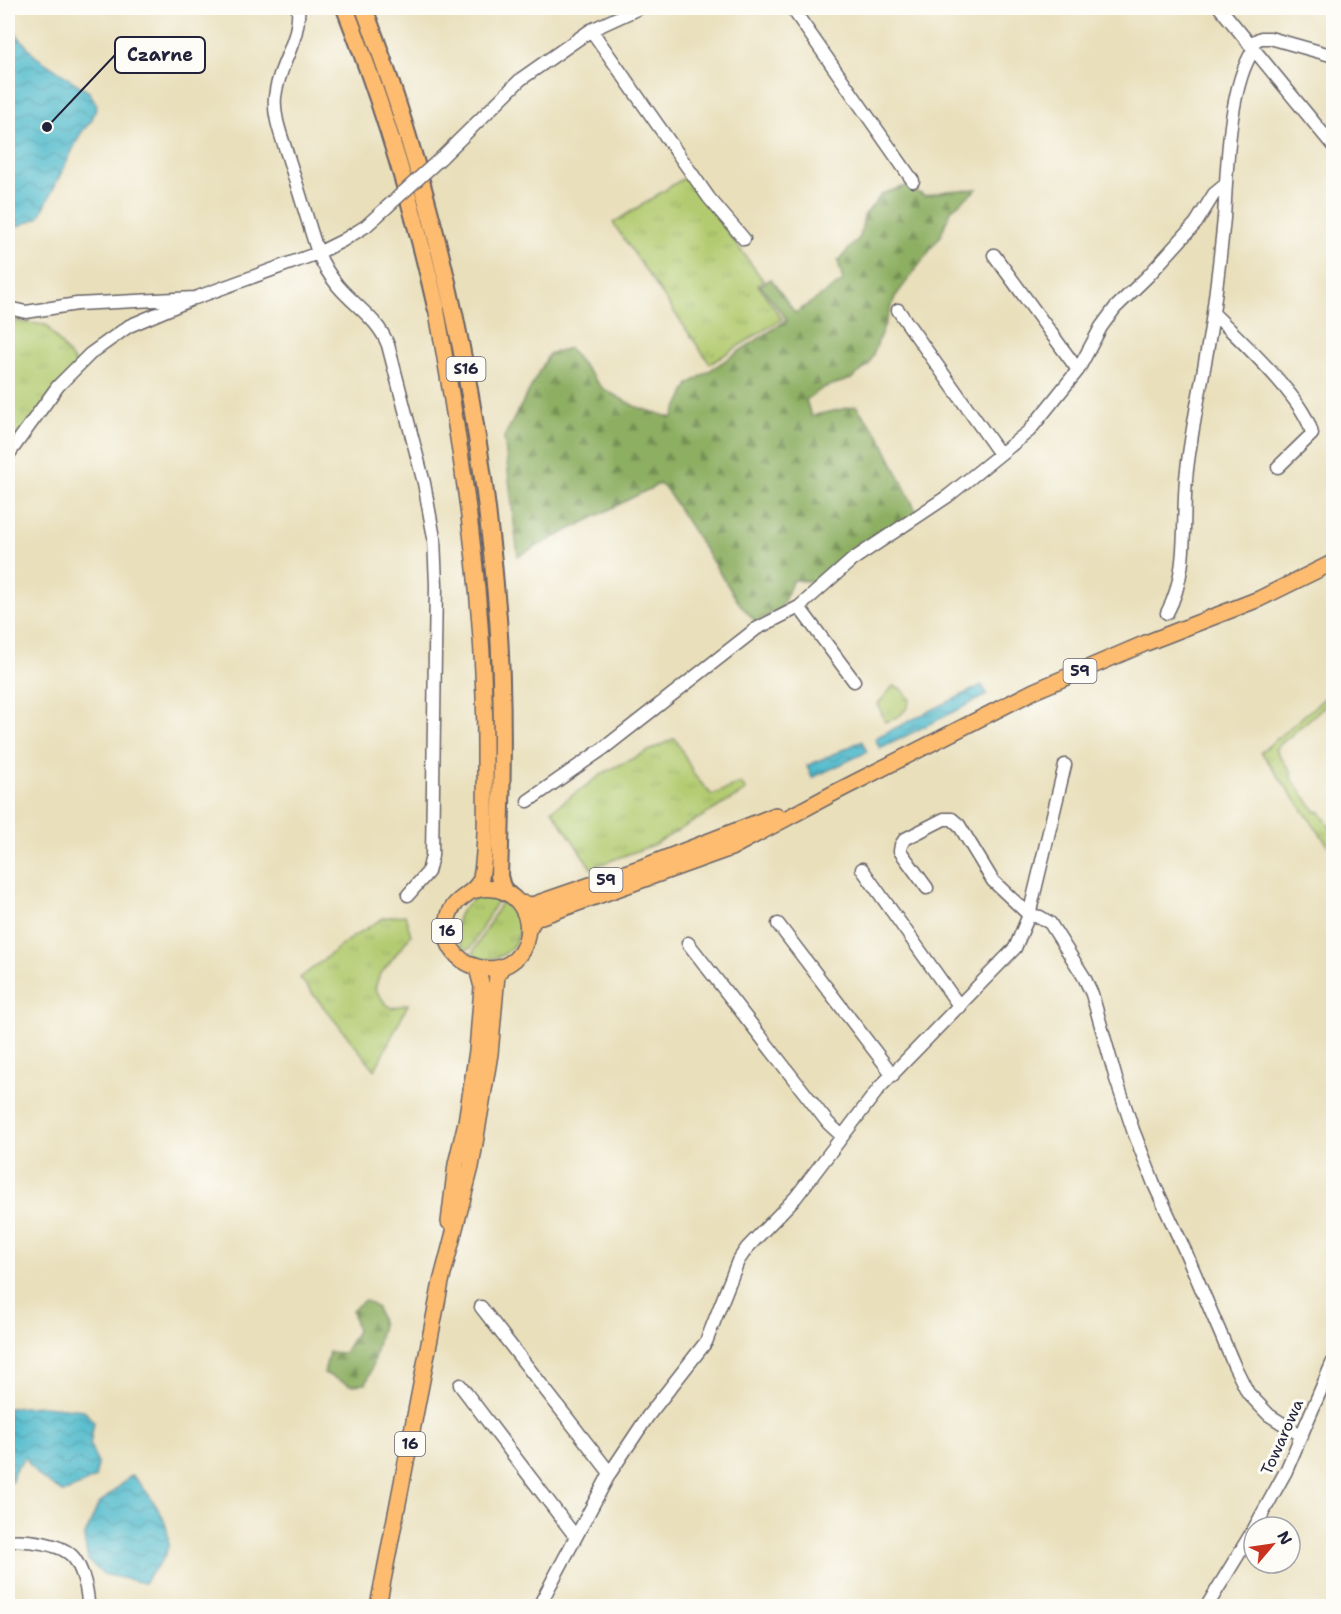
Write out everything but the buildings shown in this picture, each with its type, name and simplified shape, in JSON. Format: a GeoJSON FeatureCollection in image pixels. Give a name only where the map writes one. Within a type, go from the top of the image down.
{"type":"FeatureCollection","features":[{"type":"Feature","properties":{"kind":"highway","name":"S16"},"geometry":{"type":"LineString","coordinates":[[345,8],[386,124],[412,210],[436,307]]}},
{"type":"Feature","properties":{"kind":"highway","name":"S16"},"geometry":{"type":"LineString","coordinates":[[364,8],[402,119],[431,214],[454,306],[469,382],[486,497],[498,620],[502,743],[499,876],[502,887],[513,898]]}},
{"type":"Feature","properties":{"kind":"main road","name":"S16"},"geometry":{"type":"LineString","coordinates":[[436,307],[463,464],[481,629],[486,736],[484,813],[481,878],[472,891]]}},
{"type":"Feature","properties":{"kind":"main road","name":"59"},"geometry":{"type":"LineString","coordinates":[[528,930],[534,921],[545,915],[731,848],[1034,691],[1146,643],[1259,599],[1334,562]]}},
{"type":"Feature","properties":{"kind":"main road","name":"59"},"geometry":{"type":"LineString","coordinates":[[513,898],[532,905],[616,877],[832,794]]}},
{"type":"Feature","properties":{"kind":"main road"},"geometry":{"type":"LineString","coordinates":[[472,891],[494,888],[513,898],[527,921],[528,930]]}},
{"type":"Feature","properties":{"kind":"main road","name":"16"},"geometry":{"type":"LineString","coordinates":[[441,1282],[456,1164],[466,1122],[477,1052],[482,987],[477,968],[456,955],[447,935],[449,914],[455,904],[472,891]]}},
{"type":"Feature","properties":{"kind":"main road","name":"16"},"geometry":{"type":"LineString","coordinates":[[378,1606],[441,1282],[471,1167],[490,1054],[496,975],[503,966],[521,952],[528,930]]}},
{"type":"Feature","properties":{"kind":"main road"},"geometry":{"type":"LineString","coordinates":[[477,968],[503,966]]}},
{"type":"Feature","properties":{"kind":"street"},"geometry":{"type":"LineString","coordinates":[[298,8],[296,33],[275,97],[277,122],[318,253],[327,271],[340,288],[370,316],[384,335],[424,483],[434,538],[436,596],[432,856],[428,872],[408,895]]}},
{"type":"Feature","properties":{"kind":"street"},"geometry":{"type":"LineString","coordinates":[[8,455],[58,386],[90,354],[129,326],[195,298],[318,253],[342,241],[366,226],[441,159],[521,79],[591,30],[639,8]]}},
{"type":"Feature","properties":{"kind":"street"},"geometry":{"type":"LineString","coordinates":[[792,8],[914,181]]}},
{"type":"Feature","properties":{"kind":"street"},"geometry":{"type":"LineString","coordinates":[[1220,8],[1334,147]]}},
{"type":"Feature","properties":{"kind":"street"},"geometry":{"type":"LineString","coordinates":[[591,30],[709,198],[744,239]]}},
{"type":"Feature","properties":{"kind":"street"},"geometry":{"type":"LineString","coordinates":[[1167,613],[1177,591],[1182,568],[1186,478],[1213,313],[1224,219],[1230,133],[1240,81],[1252,47],[1261,38],[1270,38],[1334,56]]}},
{"type":"Feature","properties":{"kind":"street"},"geometry":{"type":"LineString","coordinates":[[528,801],[604,748],[756,629],[799,607],[852,560],[948,495],[1029,431],[1077,370],[1101,327],[1115,308],[1148,276],[1196,223],[1214,194],[1225,185]]}},
{"type":"Feature","properties":{"kind":"street"},"geometry":{"type":"LineString","coordinates":[[994,255],[1077,370]]}},
{"type":"Feature","properties":{"kind":"street"},"geometry":{"type":"LineString","coordinates":[[8,308],[26,312],[76,304],[195,298]]}},
{"type":"Feature","properties":{"kind":"street"},"geometry":{"type":"LineString","coordinates":[[897,310],[1000,454]]}},
{"type":"Feature","properties":{"kind":"street"},"geometry":{"type":"LineString","coordinates":[[1213,313],[1282,384],[1310,424],[1312,434],[1278,467]]}},
{"type":"Feature","properties":{"kind":"street"},"geometry":{"type":"LineString","coordinates":[[799,607],[854,681]]}},
{"type":"Feature","properties":{"kind":"street"},"geometry":{"type":"LineString","coordinates":[[540,1606],[610,1473],[648,1416],[706,1342],[738,1261],[747,1248],[796,1197],[880,1087],[1016,948],[1029,915],[1065,765]]}},
{"type":"Feature","properties":{"kind":"street"},"geometry":{"type":"LineString","coordinates":[[927,888],[900,852],[901,845],[905,839],[944,819],[952,819],[959,825],[993,881],[1029,915],[1040,917],[1050,923],[1066,946],[1092,994],[1130,1122],[1154,1184],[1229,1355],[1248,1393],[1269,1415],[1302,1436]]}},
{"type":"Feature","properties":{"kind":"street"},"geometry":{"type":"LineString","coordinates":[[862,869],[960,1007]]}},
{"type":"Feature","properties":{"kind":"street"},"geometry":{"type":"LineString","coordinates":[[778,924],[893,1075]]}},
{"type":"Feature","properties":{"kind":"street"},"geometry":{"type":"LineString","coordinates":[[688,943],[828,1123],[842,1136]]}},
{"type":"Feature","properties":{"kind":"street"},"geometry":{"type":"LineString","coordinates":[[481,1307],[610,1473]]}},
{"type":"Feature","properties":{"kind":"street","name":"Towarowa"},"geometry":{"type":"LineString","coordinates":[[1262,1515],[1286,1471],[1334,1359]]}},
{"type":"Feature","properties":{"kind":"street"},"geometry":{"type":"LineString","coordinates":[[460,1384],[575,1536]]}},
{"type":"Feature","properties":{"kind":"street"},"geometry":{"type":"LineString","coordinates":[[8,1541],[24,1539],[68,1552],[74,1558],[84,1582],[88,1594],[88,1606]]}},
{"type":"Feature","properties":{"kind":"street","name":"Towarowa"},"geometry":{"type":"LineString","coordinates":[[1207,1606],[1242,1549]]}},
{"type":"Feature","properties":{"kind":"green space"},"geometry":{"type":"Polygon","coordinates":[[[687,176],[701,191],[763,280],[758,285],[782,319],[710,364],[613,223],[687,176]]]}},
{"type":"Feature","properties":{"kind":"green space"},"geometry":{"type":"Polygon","coordinates":[[[905,186],[925,196],[947,191],[977,189],[951,210],[940,237],[895,297],[869,365],[851,379],[823,388],[806,400],[811,416],[856,406],[880,437],[918,515],[818,582],[793,580],[781,608],[756,622],[739,603],[666,489],[659,484],[518,556],[504,437],[549,354],[569,348],[602,388],[634,406],[672,418],[689,384],[787,320],[760,285],[771,279],[795,313],[843,281],[838,261],[860,237],[864,216],[882,194],[905,186]]]}},
{"type":"Feature","properties":{"kind":"green space"},"geometry":{"type":"Polygon","coordinates":[[[14,321],[46,325],[81,370],[64,387],[8,459],[8,330],[14,321]]]}},
{"type":"Feature","properties":{"kind":"green space"},"geometry":{"type":"Polygon","coordinates":[[[893,686],[902,689],[910,700],[901,714],[885,722],[878,704],[893,686]]]}},
{"type":"Feature","properties":{"kind":"green space"},"geometry":{"type":"Polygon","coordinates":[[[1333,691],[1333,699],[1275,749],[1292,774],[1290,776],[1333,831],[1333,852],[1261,752],[1333,691]]]}},
{"type":"Feature","properties":{"kind":"green space"},"geometry":{"type":"Polygon","coordinates":[[[675,738],[695,776],[712,795],[741,783],[746,791],[653,845],[591,868],[552,810],[605,772],[675,738]]]}},
{"type":"Feature","properties":{"kind":"green space"},"geometry":{"type":"Polygon","coordinates":[[[485,896],[494,897],[496,902],[471,948],[465,950],[457,934],[458,917],[468,904],[485,896]]]}},
{"type":"Feature","properties":{"kind":"green space"},"geometry":{"type":"Polygon","coordinates":[[[502,901],[513,907],[518,916],[520,927],[517,938],[511,948],[502,955],[490,959],[475,957],[473,952],[502,901]]]}},
{"type":"Feature","properties":{"kind":"green space"},"geometry":{"type":"Polygon","coordinates":[[[405,915],[411,935],[379,976],[375,989],[385,1003],[392,1008],[408,1004],[375,1070],[300,978],[348,940],[383,918],[405,915]]]}},
{"type":"Feature","properties":{"kind":"green space"},"geometry":{"type":"Polygon","coordinates":[[[365,1300],[377,1308],[382,1325],[366,1384],[350,1385],[324,1373],[329,1352],[344,1353],[357,1331],[352,1310],[365,1300]]]}},
{"type":"Feature","properties":{"kind":"water"},"geometry":{"type":"Polygon","coordinates":[[[8,24],[35,56],[89,92],[97,105],[92,120],[81,133],[39,218],[8,230],[8,24]]]}},
{"type":"Feature","properties":{"kind":"water"},"geometry":{"type":"Polygon","coordinates":[[[982,685],[987,695],[880,749],[875,738],[982,685]]]}},
{"type":"Feature","properties":{"kind":"water"},"geometry":{"type":"Polygon","coordinates":[[[862,741],[867,752],[812,778],[807,766],[862,741]]]}},
{"type":"Feature","properties":{"kind":"water"},"geometry":{"type":"Polygon","coordinates":[[[44,1406],[84,1410],[94,1422],[90,1445],[98,1464],[95,1478],[64,1493],[36,1473],[26,1457],[14,1471],[12,1482],[8,1483],[8,1408],[44,1406]]]}},
{"type":"Feature","properties":{"kind":"water"},"geometry":{"type":"Polygon","coordinates":[[[132,1475],[153,1500],[168,1532],[166,1553],[144,1583],[103,1574],[88,1560],[84,1538],[98,1505],[132,1475]]]}},
{"type":"Feature","properties":{"kind":"place","name":"Czarne"},"geometry":{"type":"Point","coordinates":[47,127]}}]}
